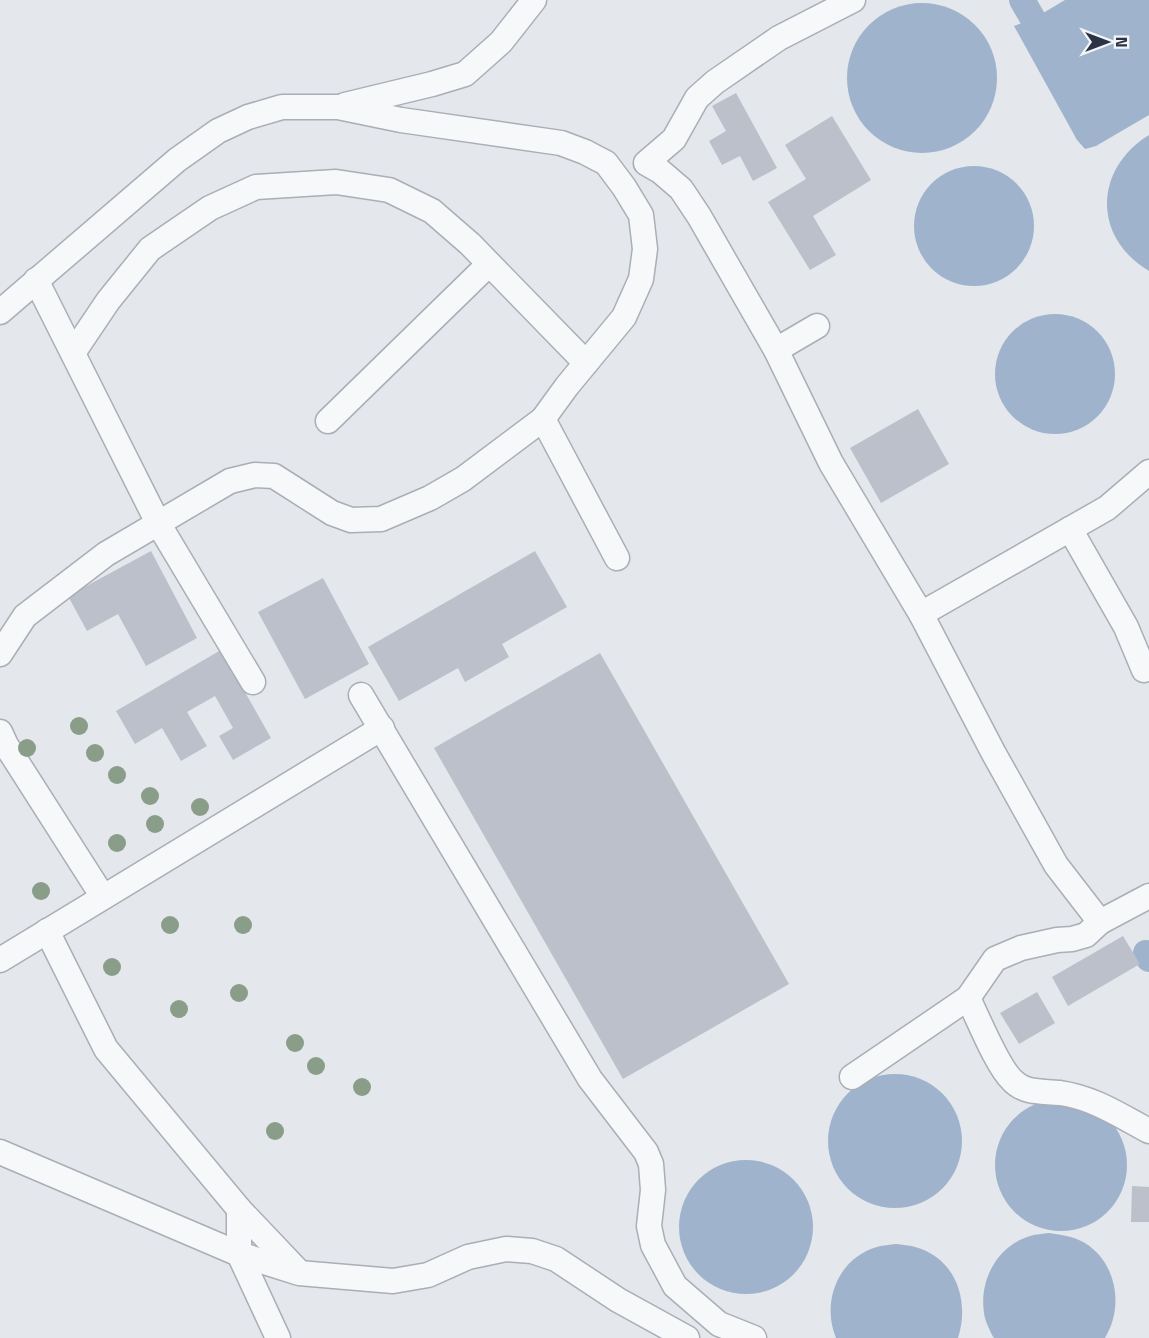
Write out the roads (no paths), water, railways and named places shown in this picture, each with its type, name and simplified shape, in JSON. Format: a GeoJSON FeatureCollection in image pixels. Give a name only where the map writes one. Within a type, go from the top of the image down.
{"type":"FeatureCollection","features":[{"type":"Feature","properties":{"kind":"lane"},"geometry":{"type":"LineString","coordinates":[[338,107],[465,74],[501,42],[534,0]]}},
{"type":"Feature","properties":{"kind":"lane"},"geometry":{"type":"LineString","coordinates":[[646,163],[674,140],[697,98],[715,82],[779,38],[853,0]]}},
{"type":"Feature","properties":{"kind":"lane"},"geometry":{"type":"LineString","coordinates":[[0,312],[177,160],[218,131],[248,117],[282,107],[338,107],[401,120],[561,143],[646,163],[660,171],[681,189],[699,216],[776,350],[831,463],[921,614],[993,752],[1056,865],[1100,922]]}},
{"type":"Feature","properties":{"kind":"lane"},"geometry":{"type":"LineString","coordinates":[[0,654],[25,616],[106,554],[230,481],[255,475],[274,476],[332,513],[351,520],[381,519],[430,498],[463,479],[543,419],[624,317],[641,279],[645,249],[641,215],[606,163],[561,143]]}},
{"type":"Feature","properties":{"kind":"lane"},"geometry":{"type":"LineString","coordinates":[[73,353],[108,301],[150,249],[210,208],[256,187],[336,182],[389,190],[432,211],[470,244],[586,363]]}},
{"type":"Feature","properties":{"kind":"lane"},"geometry":{"type":"LineString","coordinates":[[328,421],[489,264]]}},
{"type":"Feature","properties":{"kind":"lane"},"geometry":{"type":"LineString","coordinates":[[36,280],[158,523],[253,682]]}},
{"type":"Feature","properties":{"kind":"lane"},"geometry":{"type":"LineString","coordinates":[[776,350],[817,326]]}},
{"type":"Feature","properties":{"kind":"lane"},"geometry":{"type":"LineString","coordinates":[[543,419],[618,558]]}},
{"type":"Feature","properties":{"kind":"lane"},"geometry":{"type":"LineString","coordinates":[[921,614],[1107,507],[1149,472]]}},
{"type":"Feature","properties":{"kind":"lane"},"geometry":{"type":"LineString","coordinates":[[1070,529],[1126,627],[1144,670]]}},
{"type":"Feature","properties":{"kind":"lane"},"geometry":{"type":"LineString","coordinates":[[361,695],[590,1079],[646,1152],[651,1164],[653,1190],[649,1226],[653,1245],[675,1286],[719,1324],[753,1338]]}},
{"type":"Feature","properties":{"kind":"lane"},"geometry":{"type":"LineString","coordinates":[[0,960],[382,728]]}},
{"type":"Feature","properties":{"kind":"lane"},"geometry":{"type":"LineString","coordinates":[[0,732],[103,897]]}},
{"type":"Feature","properties":{"kind":"lane"},"geometry":{"type":"LineString","coordinates":[[852,1077],[968,998],[995,959],[1021,948],[1086,935],[1100,922],[1149,896]]}},
{"type":"Feature","properties":{"kind":"lane"},"geometry":{"type":"LineString","coordinates":[[47,931],[106,1049],[239,1209],[299,1273]]}},
{"type":"Feature","properties":{"kind":"lane"},"geometry":{"type":"LineString","coordinates":[[968,998],[1011,1080],[1032,1092],[1082,1097],[1102,1104],[1149,1131]]}},
{"type":"Feature","properties":{"kind":"lane"},"geometry":{"type":"LineString","coordinates":[[0,1152],[239,1254],[299,1273],[393,1281],[428,1275],[468,1257],[506,1249],[532,1251],[556,1258],[618,1300],[687,1338]]}},
{"type":"Feature","properties":{"kind":"lane"},"geometry":{"type":"LineString","coordinates":[[239,1209],[239,1254],[276,1333],[298,1338]]}},
{"type":"Feature","properties":{"kind":"water"},"geometry":{"type":"Polygon","coordinates":[[[1065,0],[1149,0],[1149,115],[1096,146],[1085,149],[1077,140],[1014,26],[1033,19],[1065,0]]]}},
{"type":"Feature","properties":{"kind":"water"},"geometry":{"type":"Polygon","coordinates":[[[922,3],[951,8],[964,15],[975,25],[985,36],[992,49],[997,78],[992,107],[985,120],[975,131],[964,141],[951,148],[922,153],[893,148],[880,141],[869,131],[859,120],[852,107],[847,78],[852,49],[859,36],[869,25],[880,15],[893,8],[922,3]]]}},
{"type":"Feature","properties":{"kind":"water"},"geometry":{"type":"Polygon","coordinates":[[[1149,135],[1149,271],[1130,257],[1117,240],[1109,222],[1107,203],[1110,184],[1118,166],[1131,149],[1149,135]]]}},
{"type":"Feature","properties":{"kind":"water"},"geometry":{"type":"Polygon","coordinates":[[[974,166],[997,170],[1017,183],[1030,203],[1034,226],[1030,249],[1017,269],[997,282],[974,286],[951,282],[931,269],[918,249],[914,226],[918,203],[931,183],[951,170],[974,166]]]}},
{"type":"Feature","properties":{"kind":"water"},"geometry":{"type":"Polygon","coordinates":[[[1055,314],[1078,318],[1098,331],[1111,351],[1115,374],[1111,397],[1098,417],[1078,430],[1055,434],[1032,430],[1012,417],[999,397],[995,374],[999,351],[1012,331],[1032,318],[1055,314]]]}},
{"type":"Feature","properties":{"kind":"water"},"geometry":{"type":"Polygon","coordinates":[[[895,1074],[921,1079],[942,1094],[957,1115],[962,1141],[957,1167],[942,1188],[921,1203],[895,1208],[869,1203],[848,1188],[833,1167],[828,1141],[833,1115],[848,1094],[869,1079],[895,1074]]]}},
{"type":"Feature","properties":{"kind":"water"},"geometry":{"type":"Polygon","coordinates":[[[1061,1099],[1086,1104],[1108,1118],[1122,1140],[1127,1165],[1122,1190],[1108,1212],[1086,1226],[1061,1231],[1036,1226],[1014,1212],[1000,1190],[995,1165],[1000,1140],[1014,1118],[1036,1104],[1061,1099]]]}},
{"type":"Feature","properties":{"kind":"water"},"geometry":{"type":"Polygon","coordinates":[[[746,1160],[772,1165],[793,1180],[808,1201],[813,1227],[808,1253],[793,1274],[772,1289],[746,1294],[720,1289],[699,1274],[684,1253],[679,1227],[684,1201],[699,1180],[720,1165],[746,1160]]]}},
{"type":"Feature","properties":{"kind":"water"},"geometry":{"type":"Polygon","coordinates":[[[1049,1233],[1067,1236],[1085,1243],[1104,1262],[1114,1286],[1115,1300],[1111,1326],[1105,1338],[994,1338],[992,1335],[987,1324],[983,1301],[984,1288],[993,1266],[1008,1248],[1018,1241],[1032,1235],[1049,1233]]]}},
{"type":"Feature","properties":{"kind":"water"},"geometry":{"type":"Polygon","coordinates":[[[896,1244],[913,1246],[929,1253],[950,1271],[960,1296],[962,1310],[958,1338],[836,1338],[832,1324],[832,1296],[843,1271],[863,1253],[879,1246],[896,1244]]]}},
{"type":"Feature","properties":{"kind":"waterway"},"geometry":{"type":"LineString","coordinates":[[1022,0],[1033,19]]}},
{"type":"Feature","properties":{"kind":"waterway"},"geometry":{"type":"LineString","coordinates":[[1146,953],[1149,959]]}}]}
